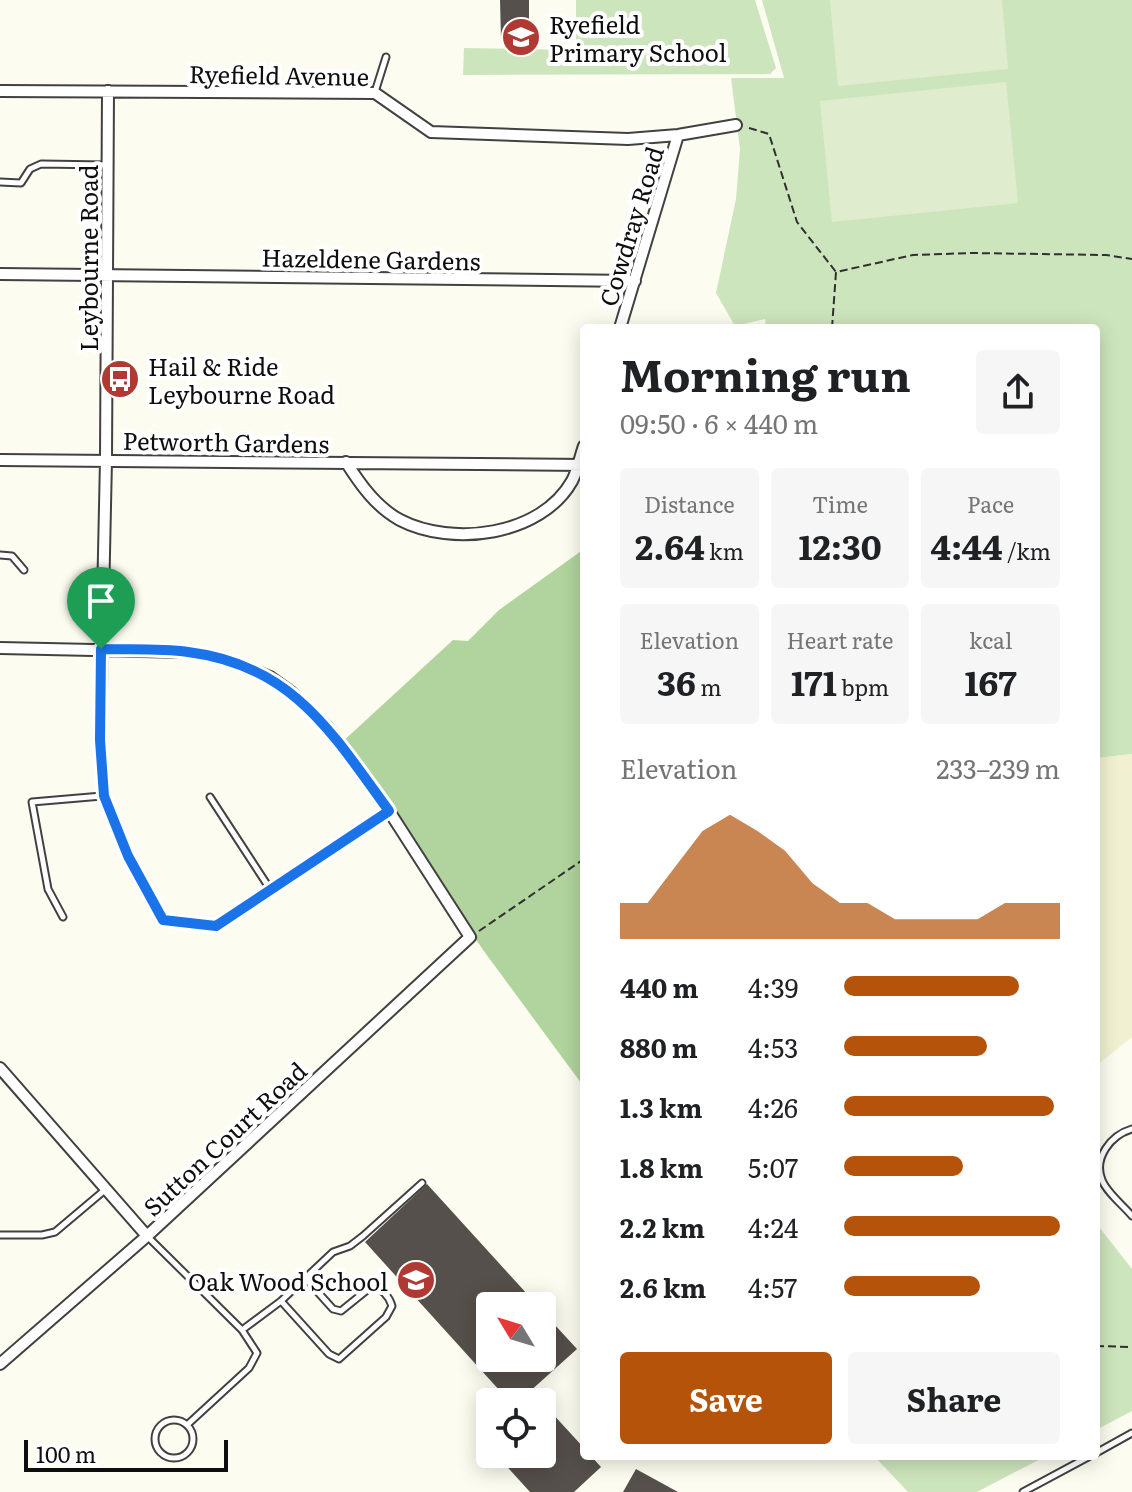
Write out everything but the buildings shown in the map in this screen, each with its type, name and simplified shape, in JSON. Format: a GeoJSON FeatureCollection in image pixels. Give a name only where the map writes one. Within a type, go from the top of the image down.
{"type":"FeatureCollection","features":[{"type":"Feature","properties":{"kind":"street","name":"Ryefield Avenue"},"geometry":{"type":"LineString","coordinates":[[0,91],[375,93],[431,132],[628,139],[678,135],[736,125]]}},
{"type":"Feature","properties":{"kind":"street","name":"Leybourne Road"},"geometry":{"type":"LineString","coordinates":[[108,91],[106,460],[100,740],[104,796],[128,856],[163,920],[216,926],[389,811]]}},
{"type":"Feature","properties":{"kind":"street","name":"Cowdray Road"},"geometry":{"type":"LineString","coordinates":[[621,324],[678,135]]}},
{"type":"Feature","properties":{"kind":"street","name":"Hazeldene Gardens"},"geometry":{"type":"LineString","coordinates":[[0,274],[635,281]]}},
{"type":"Feature","properties":{"kind":"street","name":"Petworth Gardens"},"geometry":{"type":"LineString","coordinates":[[0,460],[580,465]]}},
{"type":"Feature","properties":{"kind":"street","name":"Petworth Gardens"},"geometry":{"type":"LineString","coordinates":[[346,462],[362,487],[398,519],[418,527],[464,534],[488,533],[537,515],[557,499],[580,467]]}},
{"type":"Feature","properties":{"kind":"street"},"geometry":{"type":"LineString","coordinates":[[0,648],[187,652],[225,659],[270,677],[291,692],[327,727],[389,811],[470,937]]}},
{"type":"Feature","properties":{"kind":"street","name":"Sutton Court Road"},"geometry":{"type":"LineString","coordinates":[[0,1364],[147,1236],[470,937]]}},
{"type":"Feature","properties":{"kind":"street"},"geometry":{"type":"LineString","coordinates":[[0,1068],[147,1236]]}},
{"type":"Feature","properties":{"kind":"lane"},"geometry":{"type":"LineString","coordinates":[[375,93],[386,57]]}},
{"type":"Feature","properties":{"kind":"lane"},"geometry":{"type":"LineString","coordinates":[[0,182],[21,183],[30,169],[41,164],[108,165]]}},
{"type":"Feature","properties":{"kind":"lane"},"geometry":{"type":"LineString","coordinates":[[0,555],[12,556],[24,570]]}},
{"type":"Feature","properties":{"kind":"lane"},"geometry":{"type":"LineString","coordinates":[[63,917],[48,889],[32,802],[104,796]]}},
{"type":"Feature","properties":{"kind":"lane"},"geometry":{"type":"LineString","coordinates":[[210,797],[271,890]]}},
{"type":"Feature","properties":{"kind":"lane"},"geometry":{"type":"LineString","coordinates":[[1132,1129],[1117,1136],[1107,1146],[1101,1160],[1101,1180],[1132,1216]]}},
{"type":"Feature","properties":{"kind":"lane"},"geometry":{"type":"LineString","coordinates":[[242,1330],[281,1301],[333,1252],[350,1246],[422,1183]]}},
{"type":"Feature","properties":{"kind":"lane"},"geometry":{"type":"LineString","coordinates":[[0,1235],[55,1232],[106,1189]]}},
{"type":"Feature","properties":{"kind":"lane"},"geometry":{"type":"LineString","coordinates":[[147,1236],[242,1330],[257,1353],[249,1368],[187,1425]]}},
{"type":"Feature","properties":{"kind":"lane"},"geometry":{"type":"LineString","coordinates":[[281,1301],[329,1354],[339,1359],[386,1317],[392,1306],[379,1288],[372,1286],[341,1311],[333,1309],[306,1279]]}},
{"type":"Feature","properties":{"kind":"lane"},"geometry":{"type":"LineString","coordinates":[[175,1420],[187,1425],[193,1443],[186,1454],[174,1458],[162,1455],[155,1438],[159,1427],[175,1420]]}},
{"type":"Feature","properties":{"kind":"lane"},"geometry":{"type":"LineString","coordinates":[[1100,1451],[1132,1433]]}},
{"type":"Feature","properties":{"kind":"lane"},"geometry":{"type":"LineString","coordinates":[[1023,1492],[1083,1460]]}},
{"type":"Feature","properties":{"kind":"path"},"geometry":{"type":"LineString","coordinates":[[736,125],[769,134],[797,222],[836,272],[832,324]]}},
{"type":"Feature","properties":{"kind":"path"},"geometry":{"type":"LineString","coordinates":[[836,272],[913,255],[1106,255],[1132,259]]}},
{"type":"Feature","properties":{"kind":"path"},"geometry":{"type":"LineString","coordinates":[[470,937],[580,862]]}},
{"type":"Feature","properties":{"kind":"path"},"geometry":{"type":"LineString","coordinates":[[1100,1346],[1132,1347]]}},
{"type":"Feature","properties":{"kind":"green space"},"geometry":{"type":"Polygon","coordinates":[[[576,0],[755,0],[776,68],[770,74],[463,75],[464,48],[576,50],[576,0]]]}},
{"type":"Feature","properties":{"kind":"green space"},"geometry":{"type":"Polygon","coordinates":[[[762,0],[1132,0],[1132,754],[1100,758],[1100,324],[766,324],[765,319],[734,324],[716,293],[736,199],[740,149],[731,78],[784,78],[762,0]]]}},
{"type":"Feature","properties":{"kind":"green space"},"geometry":{"type":"Polygon","coordinates":[[[830,0],[1002,0],[1008,69],[838,86],[830,0]]]}},
{"type":"Feature","properties":{"kind":"green space"},"geometry":{"type":"Polygon","coordinates":[[[1006,82],[1018,203],[832,222],[820,101],[1006,82]]]}},
{"type":"Feature","properties":{"kind":"green space"},"geometry":{"type":"Polygon","coordinates":[[[580,552],[580,1082],[486,954],[340,744],[453,640],[468,641],[499,610],[580,552]]]}},
{"type":"Feature","properties":{"kind":"green space"},"geometry":{"type":"Polygon","coordinates":[[[1132,754],[1132,1037],[1100,1063],[1100,758],[1132,754]]]}},
{"type":"Feature","properties":{"kind":"green space"},"geometry":{"type":"Polygon","coordinates":[[[1100,1228],[1132,1269],[1132,1411],[1100,1428],[1100,1228]]]}},
{"type":"Feature","properties":{"kind":"green space"},"geometry":{"type":"Polygon","coordinates":[[[878,1460],[1038,1460],[977,1492],[908,1492],[878,1460]]]}},
{"type":"Feature","properties":{"kind":"place","name":"Ryefield Primary School"},"geometry":{"type":"Point","coordinates":[521,37]}},
{"type":"Feature","properties":{"kind":"place","name":"Hail & Ride Leybourne Road"},"geometry":{"type":"Point","coordinates":[120,379]}},
{"type":"Feature","properties":{"kind":"place","name":"Oak Wood School"},"geometry":{"type":"Point","coordinates":[416,1280]}},
{"type":"Feature","properties":{"kind":"route"},"geometry":{"type":"LineString","coordinates":[[101,649],[187,652],[225,659],[270,677],[291,692],[327,727],[389,811],[216,926],[163,920],[128,856],[104,796],[100,740],[101,649]]}}]}
